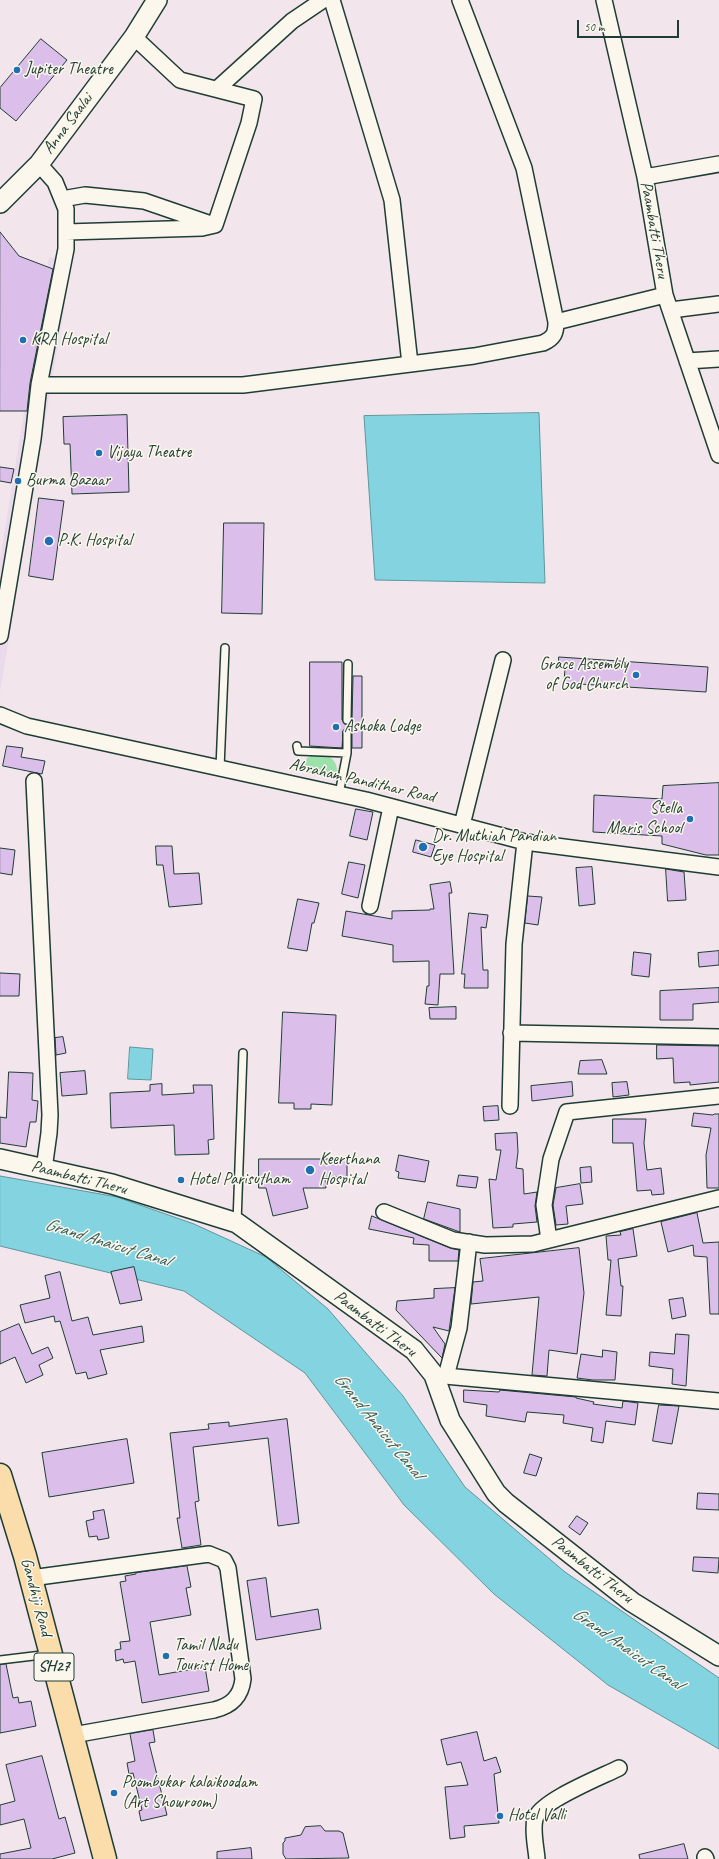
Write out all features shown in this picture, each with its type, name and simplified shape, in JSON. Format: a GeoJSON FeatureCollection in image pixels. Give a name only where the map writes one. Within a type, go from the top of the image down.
{"type":"FeatureCollection","features":[{"type":"Feature","properties":{"kind":"main road","name":"Gandhiji Road"},"geometry":{"type":"LineString","coordinates":[[0,1476],[31,1578],[105,1859]]}},
{"type":"Feature","properties":{"kind":"street","name":"Anna Saalai"},"geometry":{"type":"LineString","coordinates":[[0,204],[39,164],[134,37],[157,0]]}},
{"type":"Feature","properties":{"kind":"street"},"geometry":{"type":"LineString","coordinates":[[217,89],[292,21],[323,0]]}},
{"type":"Feature","properties":{"kind":"street"},"geometry":{"type":"LineString","coordinates":[[332,0],[392,200],[410,364]]}},
{"type":"Feature","properties":{"kind":"street"},"geometry":{"type":"LineString","coordinates":[[39,385],[243,385],[474,356],[543,343],[551,340],[556,333],[556,322],[524,168],[460,0]]}},
{"type":"Feature","properties":{"kind":"street","name":"Paambatti Theru"},"geometry":{"type":"LineString","coordinates":[[604,0],[645,176],[665,294],[719,454]]}},
{"type":"Feature","properties":{"kind":"street"},"geometry":{"type":"LineString","coordinates":[[134,37],[180,80],[254,99],[249,123],[215,225]]}},
{"type":"Feature","properties":{"kind":"street"},"geometry":{"type":"LineString","coordinates":[[0,636],[31,447],[39,385],[66,249],[66,210],[55,182],[39,164]]}},
{"type":"Feature","properties":{"kind":"street"},"geometry":{"type":"LineString","coordinates":[[645,176],[719,164]]}},
{"type":"Feature","properties":{"kind":"street"},"geometry":{"type":"LineString","coordinates":[[62,199],[85,195],[144,202],[215,225]]}},
{"type":"Feature","properties":{"kind":"street"},"geometry":{"type":"LineString","coordinates":[[66,232],[202,228],[215,225]]}},
{"type":"Feature","properties":{"kind":"street"},"geometry":{"type":"LineString","coordinates":[[556,322],[665,294]]}},
{"type":"Feature","properties":{"kind":"street"},"geometry":{"type":"LineString","coordinates":[[671,310],[719,304]]}},
{"type":"Feature","properties":{"kind":"street"},"geometry":{"type":"LineString","coordinates":[[687,361],[719,359]]}},
{"type":"Feature","properties":{"kind":"street"},"geometry":{"type":"LineString","coordinates":[[462,825],[503,660]]}},
{"type":"Feature","properties":{"kind":"street","name":"Abraham Pandithar Road"},"geometry":{"type":"LineString","coordinates":[[0,715],[27,726],[339,794],[525,842],[719,867]]}},
{"type":"Feature","properties":{"kind":"street"},"geometry":{"type":"LineString","coordinates":[[34,781],[50,1114],[44,1169]]}},
{"type":"Feature","properties":{"kind":"street"},"geometry":{"type":"LineString","coordinates":[[370,906],[391,807]]}},
{"type":"Feature","properties":{"kind":"street"},"geometry":{"type":"LineString","coordinates":[[510,1106],[514,944],[525,842]]}},
{"type":"Feature","properties":{"kind":"street"},"geometry":{"type":"LineString","coordinates":[[511,1033],[719,1037]]}},
{"type":"Feature","properties":{"kind":"street"},"geometry":{"type":"LineString","coordinates":[[549,1240],[544,1205],[551,1159],[567,1112],[719,1096]]}},
{"type":"Feature","properties":{"kind":"street","name":"Paambatti Theru"},"geometry":{"type":"LineString","coordinates":[[0,1159],[112,1184],[237,1223],[414,1350],[440,1376],[450,1420],[496,1493],[632,1602],[719,1656]]}},
{"type":"Feature","properties":{"kind":"street"},"geometry":{"type":"LineString","coordinates":[[384,1212],[453,1240],[485,1245],[533,1244],[719,1198]]}},
{"type":"Feature","properties":{"kind":"street"},"geometry":{"type":"LineString","coordinates":[[469,1242],[459,1328],[440,1376],[719,1401]]}},
{"type":"Feature","properties":{"kind":"street"},"geometry":{"type":"LineString","coordinates":[[31,1578],[209,1554],[224,1560],[228,1568],[243,1679],[242,1689],[237,1697],[230,1704],[214,1710],[73,1735]]}},
{"type":"Feature","properties":{"kind":"street"},"geometry":{"type":"LineString","coordinates":[[537,1859],[535,1820],[539,1811],[550,1802],[619,1768]]}},
{"type":"Feature","properties":{"kind":"lane"},"geometry":{"type":"LineString","coordinates":[[220,768],[225,648]]}},
{"type":"Feature","properties":{"kind":"lane"},"geometry":{"type":"LineString","coordinates":[[347,720],[348,664]]}},
{"type":"Feature","properties":{"kind":"lane"},"geometry":{"type":"LineString","coordinates":[[339,794],[347,754],[347,733]]}},
{"type":"Feature","properties":{"kind":"lane"},"geometry":{"type":"LineString","coordinates":[[297,746],[298,751],[347,754]]}},
{"type":"Feature","properties":{"kind":"lane"},"geometry":{"type":"LineString","coordinates":[[237,1223],[244,1053]]}},
{"type":"Feature","properties":{"kind":"lane"},"geometry":{"type":"LineString","coordinates":[[0,1660],[51,1654]]}},
{"type":"Feature","properties":{"kind":"shaded area"},"geometry":{"type":"Polygon","coordinates":[[[49,257],[72,260],[0,692],[0,559],[49,257]]]}},
{"type":"Feature","properties":{"kind":"green space"},"geometry":{"type":"Polygon","coordinates":[[[316,753],[326,755],[334,760],[337,768],[336,779],[302,771],[307,758],[316,753]]]}},
{"type":"Feature","properties":{"kind":"water"},"geometry":{"type":"Polygon","coordinates":[[[539,413],[545,583],[375,580],[364,416],[539,413]]]}},
{"type":"Feature","properties":{"kind":"water"},"geometry":{"type":"Polygon","coordinates":[[[130,1047],[153,1049],[151,1080],[128,1079],[130,1047]]]}},
{"type":"Feature","properties":{"kind":"water","name":"Grand Anaicut Canal"},"geometry":{"type":"Polygon","coordinates":[[[0,1176],[117,1197],[194,1224],[266,1257],[328,1309],[403,1396],[465,1487],[565,1572],[719,1678],[719,1749],[608,1685],[494,1594],[404,1505],[305,1373],[184,1291],[0,1246],[0,1176]]]}},
{"type":"Feature","properties":{"kind":"building"},"geometry":{"type":"Polygon","coordinates":[[[41,39],[67,60],[16,121],[0,108],[0,88],[41,39]]]}},
{"type":"Feature","properties":{"kind":"building","name":"KRA Hospital"},"geometry":{"type":"Polygon","coordinates":[[[0,232],[19,256],[53,269],[30,383],[27,411],[0,411],[0,232]]]}},
{"type":"Feature","properties":{"kind":"building"},"geometry":{"type":"Polygon","coordinates":[[[127,415],[129,492],[72,494],[70,444],[64,444],[63,417],[127,415]]]}},
{"type":"Feature","properties":{"kind":"building"},"geometry":{"type":"Polygon","coordinates":[[[0,467],[14,469],[11,483],[0,481],[0,467]]]}},
{"type":"Feature","properties":{"kind":"building"},"geometry":{"type":"Polygon","coordinates":[[[39,498],[64,501],[53,580],[29,576],[39,498]]]}},
{"type":"Feature","properties":{"kind":"building"},"geometry":{"type":"Polygon","coordinates":[[[224,523],[264,523],[262,614],[222,613],[224,523]]]}},
{"type":"Feature","properties":{"kind":"building","name":"Grace Assembly of God Church"},"geometry":{"type":"Polygon","coordinates":[[[559,657],[708,667],[706,692],[564,683],[565,668],[559,668],[559,657]]]}},
{"type":"Feature","properties":{"kind":"building","name":"Ashoka Lodge"},"geometry":{"type":"Polygon","coordinates":[[[310,662],[342,662],[342,720],[347,725],[350,724],[352,720],[353,676],[362,676],[362,748],[352,748],[352,733],[347,728],[343,731],[342,748],[310,746],[310,662]]]}},
{"type":"Feature","properties":{"kind":"building"},"geometry":{"type":"Polygon","coordinates":[[[7,746],[23,748],[21,757],[45,761],[42,774],[3,766],[7,746]]]}},
{"type":"Feature","properties":{"kind":"building"},"geometry":{"type":"Polygon","coordinates":[[[719,783],[719,855],[706,855],[662,844],[662,836],[593,832],[594,795],[662,799],[663,786],[719,783]]]}},
{"type":"Feature","properties":{"kind":"building"},"geometry":{"type":"Polygon","coordinates":[[[356,809],[373,812],[367,840],[350,836],[356,809]]]}},
{"type":"Feature","properties":{"kind":"building"},"geometry":{"type":"Polygon","coordinates":[[[416,840],[435,845],[431,857],[413,852],[416,840]]]}},
{"type":"Feature","properties":{"kind":"building"},"geometry":{"type":"Polygon","coordinates":[[[156,846],[172,846],[174,874],[199,873],[202,904],[169,907],[163,865],[157,865],[156,846]]]}},
{"type":"Feature","properties":{"kind":"building"},"geometry":{"type":"Polygon","coordinates":[[[0,848],[15,850],[12,875],[0,873],[0,848]]]}},
{"type":"Feature","properties":{"kind":"building"},"geometry":{"type":"Polygon","coordinates":[[[349,862],[365,865],[358,898],[342,894],[349,862]]]}},
{"type":"Feature","properties":{"kind":"building"},"geometry":{"type":"Polygon","coordinates":[[[592,867],[595,904],[579,906],[576,868],[592,867]]]}},
{"type":"Feature","properties":{"kind":"building"},"geometry":{"type":"Polygon","coordinates":[[[666,869],[684,872],[686,900],[668,901],[666,869]]]}},
{"type":"Feature","properties":{"kind":"building"},"geometry":{"type":"Polygon","coordinates":[[[450,882],[452,893],[449,893],[454,974],[440,974],[438,1005],[425,1004],[427,986],[429,986],[429,961],[393,962],[393,945],[342,936],[346,911],[392,919],[392,911],[434,909],[430,885],[450,882]]]}},
{"type":"Feature","properties":{"kind":"building"},"geometry":{"type":"Polygon","coordinates":[[[528,896],[542,897],[538,925],[525,923],[528,896]]]}},
{"type":"Feature","properties":{"kind":"building"},"geometry":{"type":"Polygon","coordinates":[[[298,899],[319,903],[314,923],[312,923],[307,951],[288,948],[298,899]]]}},
{"type":"Feature","properties":{"kind":"building"},"geometry":{"type":"Polygon","coordinates":[[[469,913],[488,915],[486,928],[481,927],[483,970],[488,970],[488,988],[464,988],[465,974],[462,974],[469,913]]]}},
{"type":"Feature","properties":{"kind":"building"},"geometry":{"type":"Polygon","coordinates":[[[719,951],[719,965],[699,967],[698,953],[719,951]]]}},
{"type":"Feature","properties":{"kind":"building"},"geometry":{"type":"Polygon","coordinates":[[[634,952],[651,954],[649,977],[632,975],[634,952]]]}},
{"type":"Feature","properties":{"kind":"building"},"geometry":{"type":"Polygon","coordinates":[[[0,973],[20,974],[19,996],[0,996],[0,973]]]}},
{"type":"Feature","properties":{"kind":"building"},"geometry":{"type":"Polygon","coordinates":[[[719,988],[719,1002],[693,1004],[693,1020],[660,1020],[660,991],[719,988]]]}},
{"type":"Feature","properties":{"kind":"building"},"geometry":{"type":"Polygon","coordinates":[[[456,1007],[456,1019],[430,1019],[429,1008],[456,1007]]]}},
{"type":"Feature","properties":{"kind":"building"},"geometry":{"type":"Polygon","coordinates":[[[283,1012],[336,1015],[332,1105],[311,1104],[311,1109],[294,1109],[294,1103],[279,1103],[283,1012]]]}},
{"type":"Feature","properties":{"kind":"building"},"geometry":{"type":"Polygon","coordinates":[[[63,1037],[66,1053],[56,1055],[55,1038],[63,1037]]]}},
{"type":"Feature","properties":{"kind":"building"},"geometry":{"type":"Polygon","coordinates":[[[657,1045],[719,1046],[719,1082],[690,1085],[690,1082],[674,1083],[673,1058],[657,1059],[657,1045]]]}},
{"type":"Feature","properties":{"kind":"building"},"geometry":{"type":"Polygon","coordinates":[[[602,1060],[607,1074],[578,1074],[580,1061],[602,1060]]]}},
{"type":"Feature","properties":{"kind":"building"},"geometry":{"type":"Polygon","coordinates":[[[85,1071],[87,1094],[62,1096],[60,1073],[85,1071]]]}},
{"type":"Feature","properties":{"kind":"building"},"geometry":{"type":"Polygon","coordinates":[[[9,1072],[33,1073],[32,1100],[38,1101],[36,1122],[30,1122],[26,1147],[0,1143],[0,1117],[6,1118],[9,1072]]]}},
{"type":"Feature","properties":{"kind":"building"},"geometry":{"type":"Polygon","coordinates":[[[572,1082],[573,1096],[532,1101],[531,1086],[572,1082]]]}},
{"type":"Feature","properties":{"kind":"building"},"geometry":{"type":"Polygon","coordinates":[[[627,1082],[629,1095],[613,1097],[612,1083],[627,1082]]]}},
{"type":"Feature","properties":{"kind":"building"},"geometry":{"type":"Polygon","coordinates":[[[162,1084],[162,1095],[194,1093],[193,1085],[212,1085],[214,1139],[208,1140],[209,1154],[175,1155],[174,1125],[111,1128],[110,1093],[150,1091],[150,1085],[162,1084]]]}},
{"type":"Feature","properties":{"kind":"building"},"geometry":{"type":"Polygon","coordinates":[[[498,1106],[499,1120],[484,1121],[483,1107],[498,1106]]]}},
{"type":"Feature","properties":{"kind":"building"},"geometry":{"type":"Polygon","coordinates":[[[694,1113],[713,1115],[719,1114],[719,1188],[707,1188],[706,1155],[711,1128],[692,1126],[694,1113]]]}},
{"type":"Feature","properties":{"kind":"building"},"geometry":{"type":"Polygon","coordinates":[[[613,1119],[646,1119],[644,1143],[647,1170],[661,1168],[664,1194],[652,1195],[651,1190],[637,1191],[633,1143],[613,1143],[613,1119]]]}},
{"type":"Feature","properties":{"kind":"building"},"geometry":{"type":"Polygon","coordinates":[[[517,1133],[518,1152],[516,1168],[523,1169],[524,1194],[537,1192],[535,1206],[537,1222],[513,1224],[513,1227],[493,1228],[489,1179],[496,1180],[501,1150],[496,1150],[495,1134],[517,1133]]]}},
{"type":"Feature","properties":{"kind":"building"},"geometry":{"type":"Polygon","coordinates":[[[399,1155],[429,1161],[425,1182],[398,1178],[399,1172],[396,1171],[399,1155]]]}},
{"type":"Feature","properties":{"kind":"building"},"geometry":{"type":"Polygon","coordinates":[[[259,1159],[347,1159],[347,1177],[325,1177],[326,1188],[303,1188],[308,1208],[273,1216],[266,1188],[259,1188],[259,1159]]]}},
{"type":"Feature","properties":{"kind":"building"},"geometry":{"type":"Polygon","coordinates":[[[591,1167],[592,1182],[581,1183],[580,1168],[591,1167]]]}},
{"type":"Feature","properties":{"kind":"building"},"geometry":{"type":"Polygon","coordinates":[[[459,1175],[478,1177],[476,1188],[457,1186],[459,1175]]]}},
{"type":"Feature","properties":{"kind":"building"},"geometry":{"type":"Polygon","coordinates":[[[580,1184],[583,1204],[566,1206],[568,1224],[556,1225],[553,1205],[556,1188],[580,1184]]]}},
{"type":"Feature","properties":{"kind":"building"},"geometry":{"type":"Polygon","coordinates":[[[428,1202],[460,1209],[460,1232],[424,1219],[428,1202]]]}},
{"type":"Feature","properties":{"kind":"building"},"geometry":{"type":"Polygon","coordinates":[[[697,1213],[703,1243],[719,1242],[719,1314],[710,1314],[707,1257],[694,1256],[693,1245],[668,1252],[661,1222],[697,1213]]]}},
{"type":"Feature","properties":{"kind":"building"},"geometry":{"type":"Polygon","coordinates":[[[372,1216],[450,1248],[459,1250],[458,1261],[429,1261],[429,1245],[413,1244],[414,1238],[369,1229],[372,1216]]]}},
{"type":"Feature","properties":{"kind":"building"},"geometry":{"type":"Polygon","coordinates":[[[633,1229],[637,1256],[618,1259],[621,1286],[623,1286],[621,1316],[606,1315],[611,1260],[608,1260],[606,1236],[621,1235],[620,1232],[633,1229]]]}},
{"type":"Feature","properties":{"kind":"building"},"geometry":{"type":"Polygon","coordinates":[[[579,1248],[584,1293],[577,1354],[549,1350],[547,1376],[532,1375],[539,1297],[471,1304],[473,1282],[483,1281],[480,1259],[579,1248]]]}},
{"type":"Feature","properties":{"kind":"building"},"geometry":{"type":"Polygon","coordinates":[[[134,1267],[142,1300],[120,1304],[111,1272],[134,1267]]]}},
{"type":"Feature","properties":{"kind":"building"},"geometry":{"type":"Polygon","coordinates":[[[60,1272],[72,1321],[88,1317],[93,1335],[142,1326],[144,1342],[100,1350],[107,1374],[88,1379],[86,1372],[76,1374],[60,1321],[55,1322],[54,1316],[25,1323],[20,1305],[50,1298],[45,1276],[60,1272]]]}},
{"type":"Feature","properties":{"kind":"building"},"geometry":{"type":"Polygon","coordinates":[[[455,1288],[449,1331],[433,1327],[445,1344],[442,1358],[396,1310],[397,1301],[434,1298],[434,1289],[455,1288]]]}},
{"type":"Feature","properties":{"kind":"building"},"geometry":{"type":"Polygon","coordinates":[[[683,1298],[686,1316],[672,1319],[669,1300],[683,1298]]]}},
{"type":"Feature","properties":{"kind":"building"},"geometry":{"type":"Polygon","coordinates":[[[19,1324],[32,1354],[48,1347],[53,1358],[39,1365],[43,1375],[26,1383],[15,1357],[0,1364],[0,1332],[19,1324]]]}},
{"type":"Feature","properties":{"kind":"building"},"geometry":{"type":"Polygon","coordinates":[[[676,1334],[689,1335],[686,1386],[672,1384],[673,1369],[649,1366],[650,1352],[674,1354],[676,1334]]]}},
{"type":"Feature","properties":{"kind":"building"},"geometry":{"type":"Polygon","coordinates":[[[603,1350],[617,1352],[615,1380],[577,1378],[581,1354],[602,1357],[603,1350]]]}},
{"type":"Feature","properties":{"kind":"building"},"geometry":{"type":"Polygon","coordinates":[[[464,1390],[499,1392],[500,1390],[576,1397],[594,1402],[593,1404],[622,1408],[623,1401],[638,1403],[635,1425],[606,1421],[603,1443],[591,1441],[593,1428],[563,1423],[564,1415],[527,1412],[525,1422],[486,1416],[487,1405],[464,1402],[464,1390]]]}},
{"type":"Feature","properties":{"kind":"building"},"geometry":{"type":"Polygon","coordinates":[[[659,1405],[679,1406],[672,1444],[653,1441],[659,1405]]]}},
{"type":"Feature","properties":{"kind":"building"},"geometry":{"type":"Polygon","coordinates":[[[287,1419],[299,1523],[278,1526],[268,1438],[193,1447],[199,1501],[195,1502],[201,1545],[182,1548],[177,1518],[180,1518],[170,1433],[209,1429],[208,1424],[229,1422],[229,1426],[287,1419]]]}},
{"type":"Feature","properties":{"kind":"building"},"geometry":{"type":"Polygon","coordinates":[[[127,1439],[134,1483],[49,1497],[42,1453],[127,1439]]]}},
{"type":"Feature","properties":{"kind":"building"},"geometry":{"type":"Polygon","coordinates":[[[530,1454],[542,1458],[536,1476],[524,1473],[530,1454]]]}},
{"type":"Feature","properties":{"kind":"building"},"geometry":{"type":"Polygon","coordinates":[[[698,1493],[719,1494],[719,1510],[697,1509],[698,1493]]]}},
{"type":"Feature","properties":{"kind":"building"},"geometry":{"type":"Polygon","coordinates":[[[104,1510],[109,1538],[98,1540],[97,1536],[89,1537],[86,1521],[94,1519],[93,1512],[104,1510]]]}},
{"type":"Feature","properties":{"kind":"building"},"geometry":{"type":"Polygon","coordinates":[[[577,1516],[588,1523],[580,1535],[569,1527],[577,1516]]]}},
{"type":"Feature","properties":{"kind":"building"},"geometry":{"type":"Polygon","coordinates":[[[694,1557],[719,1558],[718,1573],[693,1571],[694,1557]]]}},
{"type":"Feature","properties":{"kind":"building"},"geometry":{"type":"Polygon","coordinates":[[[187,1566],[191,1587],[186,1588],[191,1615],[150,1622],[159,1675],[205,1667],[209,1691],[142,1703],[135,1661],[124,1663],[123,1659],[116,1661],[115,1650],[121,1649],[120,1642],[130,1641],[120,1582],[126,1581],[125,1576],[136,1573],[187,1566]]]}},
{"type":"Feature","properties":{"kind":"building"},"geometry":{"type":"Polygon","coordinates":[[[266,1578],[271,1617],[318,1609],[321,1629],[256,1640],[247,1581],[266,1578]]]}},
{"type":"Feature","properties":{"kind":"building"},"geometry":{"type":"Polygon","coordinates":[[[6,1664],[13,1698],[18,1697],[19,1703],[31,1701],[36,1726],[0,1733],[0,1665],[6,1664]]]}},
{"type":"Feature","properties":{"kind":"building"},"geometry":{"type":"Polygon","coordinates":[[[153,1730],[155,1742],[149,1743],[167,1815],[141,1821],[139,1811],[142,1810],[133,1773],[129,1774],[127,1763],[135,1761],[130,1734],[153,1730]]]}},
{"type":"Feature","properties":{"kind":"building"},"geometry":{"type":"Polygon","coordinates":[[[477,1732],[484,1761],[496,1757],[501,1772],[494,1774],[499,1823],[464,1826],[465,1837],[450,1839],[445,1787],[468,1785],[461,1762],[447,1765],[441,1740],[477,1732]]]}},
{"type":"Feature","properties":{"kind":"building"},"geometry":{"type":"Polygon","coordinates":[[[42,1756],[59,1819],[65,1817],[75,1853],[52,1859],[0,1859],[0,1854],[31,1848],[24,1819],[0,1825],[0,1805],[15,1801],[6,1765],[42,1756]]]}},
{"type":"Feature","properties":{"kind":"building"},"geometry":{"type":"Polygon","coordinates":[[[321,1826],[325,1831],[339,1831],[343,1833],[349,1858],[286,1859],[283,1854],[283,1843],[285,1838],[301,1835],[305,1827],[321,1826]]]}},
{"type":"Feature","properties":{"kind":"building"},"geometry":{"type":"Polygon","coordinates":[[[684,1844],[688,1859],[640,1859],[639,1855],[684,1844]]]}},
{"type":"Feature","properties":{"kind":"building"},"geometry":{"type":"Polygon","coordinates":[[[251,1848],[252,1859],[217,1859],[217,1852],[251,1848]]]}},
{"type":"Feature","properties":{"kind":"place","name":"Jupiter Theatre"},"geometry":{"type":"Point","coordinates":[17,70]}},
{"type":"Feature","properties":{"kind":"place","name":"KRA Hospital"},"geometry":{"type":"Point","coordinates":[23,340]}},
{"type":"Feature","properties":{"kind":"place","name":"Vijaya Theatre"},"geometry":{"type":"Point","coordinates":[99,453]}},
{"type":"Feature","properties":{"kind":"place","name":"Burma Bazaar"},"geometry":{"type":"Point","coordinates":[18,481]}},
{"type":"Feature","properties":{"kind":"place","name":"P.K. Hospital"},"geometry":{"type":"Point","coordinates":[49,541]}},
{"type":"Feature","properties":{"kind":"place","name":"Grace Assembly of God Church"},"geometry":{"type":"Point","coordinates":[636,675]}},
{"type":"Feature","properties":{"kind":"place","name":"Ashoka Lodge"},"geometry":{"type":"Point","coordinates":[336,727]}},
{"type":"Feature","properties":{"kind":"place","name":"Stella Maris School"},"geometry":{"type":"Point","coordinates":[690,819]}},
{"type":"Feature","properties":{"kind":"place","name":"Dr. Muthiah Pandian Eye Hospital"},"geometry":{"type":"Point","coordinates":[423,847]}},
{"type":"Feature","properties":{"kind":"place","name":"Keerthana Hospital"},"geometry":{"type":"Point","coordinates":[310,1170]}},
{"type":"Feature","properties":{"kind":"place","name":"Hotel Parisutham"},"geometry":{"type":"Point","coordinates":[181,1180]}},
{"type":"Feature","properties":{"kind":"place","name":"Tamil Nadu Tourist Home"},"geometry":{"type":"Point","coordinates":[166,1656]}},
{"type":"Feature","properties":{"kind":"place","name":"Poombukar kalaikoodam (Art Showroom)"},"geometry":{"type":"Point","coordinates":[114,1793]}},
{"type":"Feature","properties":{"kind":"place","name":"Hotel Valli"},"geometry":{"type":"Point","coordinates":[500,1816]}}]}
